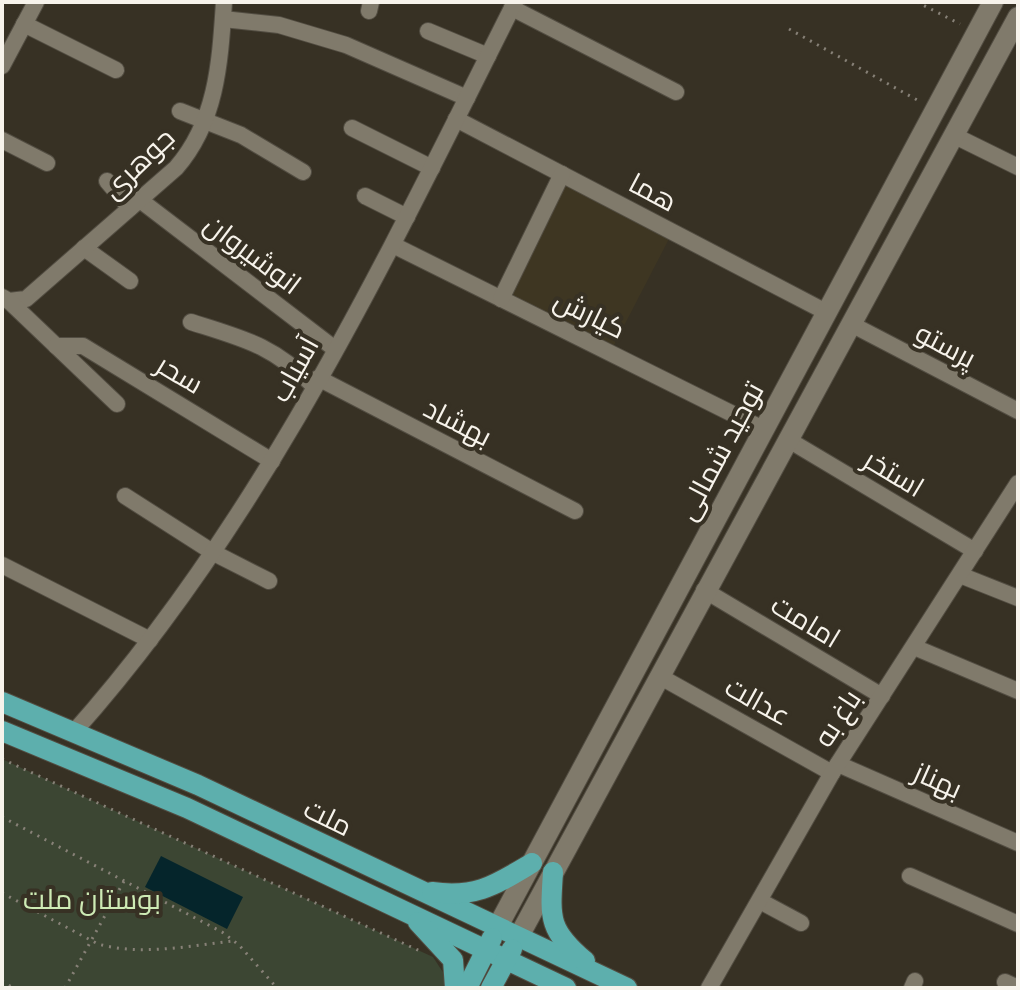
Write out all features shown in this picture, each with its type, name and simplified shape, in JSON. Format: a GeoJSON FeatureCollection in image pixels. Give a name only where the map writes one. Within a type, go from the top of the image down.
{"type":"FeatureCollection","features":[{"type":"Feature","properties":{"kind":"main road","name":"توحید شمالی"},"geometry":{"type":"LineString","coordinates":[[497,928],[993,2]]}},
{"type":"Feature","properties":{"kind":"main road","name":"توحید شمالی"},"geometry":{"type":"LineString","coordinates":[[518,938],[704,590],[1018,17]]}},
{"type":"Feature","properties":{"kind":"main road"},"geometry":{"type":"LineString","coordinates":[[787,386],[810,399]]}},
{"type":"Feature","properties":{"kind":"main road","name":"ملت"},"geometry":{"type":"LineString","coordinates":[[2,702],[198,785],[618,984]]}},
{"type":"Feature","properties":{"kind":"main road","name":"ملت"},"geometry":{"type":"LineString","coordinates":[[2,731],[187,808],[566,988]]}},
{"type":"Feature","properties":{"kind":"main road"},"geometry":{"type":"LineString","coordinates":[[413,889],[457,895],[480,892],[532,863]]}},
{"type":"Feature","properties":{"kind":"main road"},"geometry":{"type":"LineString","coordinates":[[553,872],[550,912],[554,929],[564,943],[618,984]]}},
{"type":"Feature","properties":{"kind":"main road"},"geometry":{"type":"LineString","coordinates":[[406,911],[446,949],[455,967],[455,988]]}},
{"type":"Feature","properties":{"kind":"main road"},"geometry":{"type":"LineString","coordinates":[[467,988],[497,928]]}},
{"type":"Feature","properties":{"kind":"main road"},"geometry":{"type":"LineString","coordinates":[[491,988],[518,938]]}},
{"type":"Feature","properties":{"kind":"street"},"geometry":{"type":"LineString","coordinates":[[2,66],[36,2]]}},
{"type":"Feature","properties":{"kind":"street"},"geometry":{"type":"LineString","coordinates":[[514,5],[676,92]]}},
{"type":"Feature","properties":{"kind":"street","name":"آسیاب"},"geometry":{"type":"LineString","coordinates":[[73,733],[150,640],[214,553],[272,461],[393,245],[514,5]]}},
{"type":"Feature","properties":{"kind":"street"},"geometry":{"type":"LineString","coordinates":[[223,10],[346,45],[467,98]]}},
{"type":"Feature","properties":{"kind":"street","name":"جوهری"},"geometry":{"type":"LineString","coordinates":[[5,299],[26,299],[135,204],[194,147],[206,120],[219,69],[223,10]]}},
{"type":"Feature","properties":{"kind":"street"},"geometry":{"type":"LineString","coordinates":[[24,24],[116,70]]}},
{"type":"Feature","properties":{"kind":"street"},"geometry":{"type":"LineString","coordinates":[[428,31],[488,56]]}},
{"type":"Feature","properties":{"kind":"street"},"geometry":{"type":"LineString","coordinates":[[180,111],[241,135],[303,172]]}},
{"type":"Feature","properties":{"kind":"street","name":"هما"},"geometry":{"type":"LineString","coordinates":[[456,119],[826,312]]}},
{"type":"Feature","properties":{"kind":"street"},"geometry":{"type":"LineString","coordinates":[[352,128],[432,168]]}},
{"type":"Feature","properties":{"kind":"street"},"geometry":{"type":"LineString","coordinates":[[953,135],[1018,167]]}},
{"type":"Feature","properties":{"kind":"street"},"geometry":{"type":"LineString","coordinates":[[2,140],[47,163]]}},
{"type":"Feature","properties":{"kind":"street"},"geometry":{"type":"LineString","coordinates":[[501,299],[562,174]]}},
{"type":"Feature","properties":{"kind":"street","name":"انوشیروان"},"geometry":{"type":"LineString","coordinates":[[107,181],[335,349]]}},
{"type":"Feature","properties":{"kind":"street"},"geometry":{"type":"LineString","coordinates":[[365,196],[407,217]]}},
{"type":"Feature","properties":{"kind":"street","name":"کیارش"},"geometry":{"type":"LineString","coordinates":[[393,245],[763,429]]}},
{"type":"Feature","properties":{"kind":"street"},"geometry":{"type":"LineString","coordinates":[[84,248],[130,281]]}},
{"type":"Feature","properties":{"kind":"street"},"geometry":{"type":"LineString","coordinates":[[5,299],[117,404]]}},
{"type":"Feature","properties":{"kind":"street","name":"بهشاد"},"geometry":{"type":"LineString","coordinates":[[191,322],[262,345],[316,382],[575,511]]}},
{"type":"Feature","properties":{"kind":"street","name":"پرستو"},"geometry":{"type":"LineString","coordinates":[[851,324],[1018,411]]}},
{"type":"Feature","properties":{"kind":"street","name":"سحر"},"geometry":{"type":"LineString","coordinates":[[56,346],[83,346],[272,461]]}},
{"type":"Feature","properties":{"kind":"street","name":"استخر"},"geometry":{"type":"LineString","coordinates":[[787,439],[975,551]]}},
{"type":"Feature","properties":{"kind":"street","name":"باغ به"},"geometry":{"type":"LineString","coordinates":[[709,988],[835,768],[1018,483]]}},
{"type":"Feature","properties":{"kind":"street"},"geometry":{"type":"LineString","coordinates":[[125,496],[214,553],[269,581]]}},
{"type":"Feature","properties":{"kind":"street"},"geometry":{"type":"LineString","coordinates":[[2,565],[150,640]]}},
{"type":"Feature","properties":{"kind":"street"},"geometry":{"type":"LineString","coordinates":[[960,575],[1018,598]]}},
{"type":"Feature","properties":{"kind":"street","name":"امامت"},"geometry":{"type":"LineString","coordinates":[[704,590],[882,696]]}},
{"type":"Feature","properties":{"kind":"street"},"geometry":{"type":"LineString","coordinates":[[914,647],[1018,691]]}},
{"type":"Feature","properties":{"kind":"street","name":"عدالت"},"geometry":{"type":"LineString","coordinates":[[659,676],[835,768]]}},
{"type":"Feature","properties":{"kind":"street","name":"بهناز"},"geometry":{"type":"LineString","coordinates":[[835,768],[1018,843]]}},
{"type":"Feature","properties":{"kind":"street"},"geometry":{"type":"LineString","coordinates":[[910,876],[1018,924]]}},
{"type":"Feature","properties":{"kind":"street"},"geometry":{"type":"LineString","coordinates":[[760,901],[801,923]]}},
{"type":"Feature","properties":{"kind":"path"},"geometry":{"type":"LineString","coordinates":[[917,2],[977,33]]}},
{"type":"Feature","properties":{"kind":"path"},"geometry":{"type":"LineString","coordinates":[[789,29],[935,110]]}},
{"type":"Feature","properties":{"kind":"path"},"geometry":{"type":"LineString","coordinates":[[2,759],[455,967]]}},
{"type":"Feature","properties":{"kind":"path"},"geometry":{"type":"LineString","coordinates":[[2,817],[234,941],[277,988]]}},
{"type":"Feature","properties":{"kind":"path"},"geometry":{"type":"LineString","coordinates":[[65,988],[124,881]]}},
{"type":"Feature","properties":{"kind":"path"},"geometry":{"type":"LineString","coordinates":[[2,893],[91,941],[115,949],[153,949],[234,941]]}},
{"type":"Feature","properties":{"kind":"path"},"geometry":{"type":"LineString","coordinates":[[2,981],[13,988]]}},
{"type":"Feature","properties":{"kind":"shaded area"},"geometry":{"type":"Polygon","coordinates":[[[563,179],[671,235],[613,347],[508,295],[563,179]]]}},
{"type":"Feature","properties":{"kind":"green space","name":"بوستان ملت"},"geometry":{"type":"Polygon","coordinates":[[[2,759],[433,957],[448,980],[445,988],[2,988],[2,759]]]}},
{"type":"Feature","properties":{"kind":"water"},"geometry":{"type":"Polygon","coordinates":[[[161,856],[243,897],[227,929],[145,887],[161,856]]]}}]}
